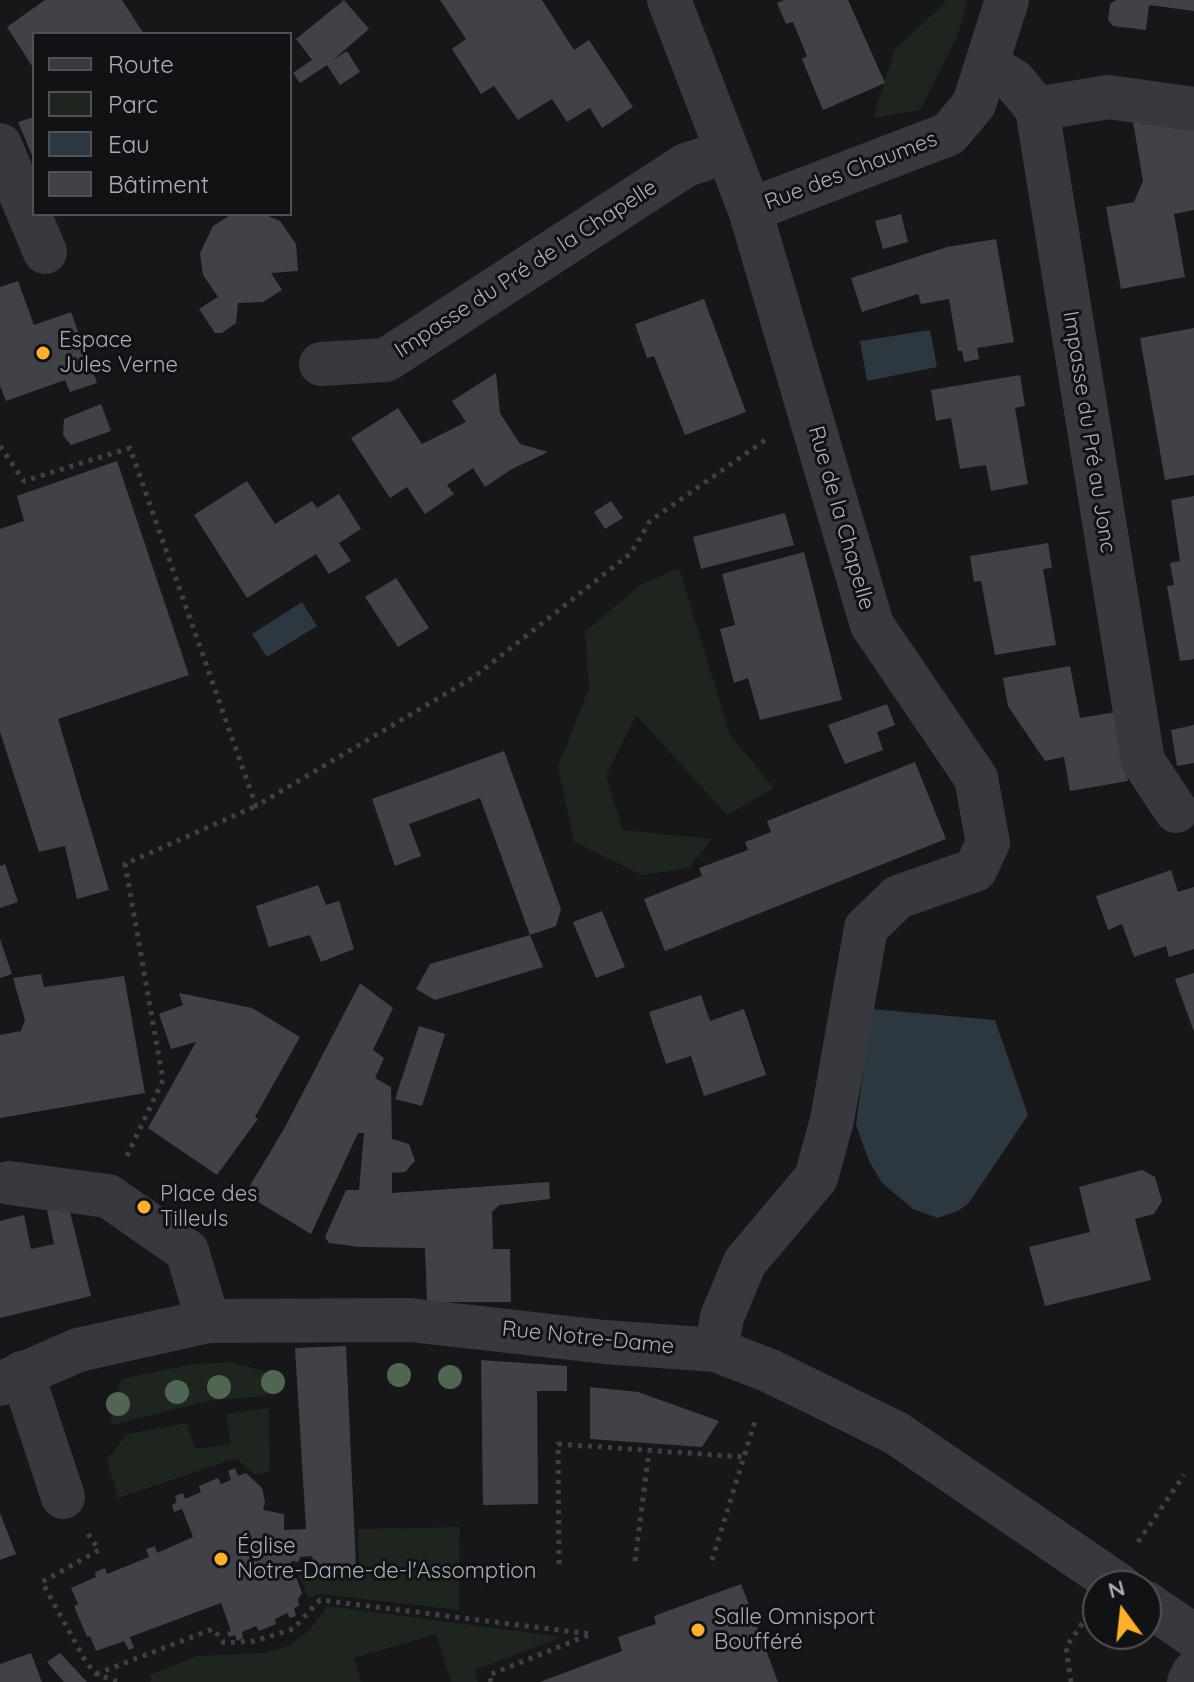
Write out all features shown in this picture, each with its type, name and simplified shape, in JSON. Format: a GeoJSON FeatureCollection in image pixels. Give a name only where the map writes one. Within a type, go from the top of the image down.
{"type":"FeatureCollection","features":[{"type":"Feature","properties":{"kind":"street","name":"Rue de la Chapelle"},"geometry":{"type":"LineString","coordinates":[[669,0],[750,210],[872,625],[976,778],[988,843],[975,870],[898,897],[866,928],[832,1120],[816,1178],[745,1262],[722,1317],[716,1350]]}},
{"type":"Feature","properties":{"kind":"street","name":"Rue des Chaumes"},"geometry":{"type":"LineString","coordinates":[[750,210],[949,134],[974,104],[1007,0]]}},
{"type":"Feature","properties":{"kind":"street"},"geometry":{"type":"LineString","coordinates":[[988,65],[1014,81],[1037,109],[1108,97],[1194,109]]}},
{"type":"Feature","properties":{"kind":"street","name":"Impasse du Pré au Jonc"},"geometry":{"type":"LineString","coordinates":[[1037,109],[1143,761],[1176,811]]}},
{"type":"Feature","properties":{"kind":"street"},"geometry":{"type":"LineString","coordinates":[[0,145],[45,252]]}},
{"type":"Feature","properties":{"kind":"street","name":"Impasse du Pré de la Chapelle"},"geometry":{"type":"LineString","coordinates":[[321,364],[386,360],[686,165],[726,152]]}},
{"type":"Feature","properties":{"kind":"street"},"geometry":{"type":"LineString","coordinates":[[9,1183],[108,1196],[187,1251],[208,1321]]}},
{"type":"Feature","properties":{"kind":"street","name":"Rue Notre-Dame"},"geometry":{"type":"LineString","coordinates":[[11,1379],[78,1350],[208,1321],[410,1320],[605,1342],[716,1350],[770,1371],[896,1433],[1082,1570]]}},
{"type":"Feature","properties":{"kind":"street"},"geometry":{"type":"LineString","coordinates":[[11,1379],[63,1497]]}},
{"type":"Feature","properties":{"kind":"street","name":"Rue Notre-Dame"},"geometry":{"type":"LineString","coordinates":[[1162,1619],[1194,1636]]}},
{"type":"Feature","properties":{"kind":"street"},"geometry":{"type":"LineString","coordinates":[[1189,1682],[1194,1672]]}},
{"type":"Feature","properties":{"kind":"path"},"geometry":{"type":"LineString","coordinates":[[108,1196],[163,1080],[125,864],[256,806],[474,677],[631,553],[650,521],[783,427],[813,421]]}},
{"type":"Feature","properties":{"kind":"path"},"geometry":{"type":"LineString","coordinates":[[0,446],[24,481],[130,448],[256,806]]}},
{"type":"Feature","properties":{"kind":"path"},"geometry":{"type":"LineString","coordinates":[[712,1560],[770,1371]]}},
{"type":"Feature","properties":{"kind":"path"},"geometry":{"type":"LineString","coordinates":[[559,1564],[558,1444],[744,1457]]}},
{"type":"Feature","properties":{"kind":"path"},"geometry":{"type":"LineString","coordinates":[[635,1561],[649,1451]]}},
{"type":"Feature","properties":{"kind":"path"},"geometry":{"type":"LineString","coordinates":[[1131,1570],[1184,1475]]}},
{"type":"Feature","properties":{"kind":"path"},"geometry":{"type":"LineString","coordinates":[[63,1497],[99,1550],[42,1582],[86,1662],[96,1674],[119,1682]]}},
{"type":"Feature","properties":{"kind":"path"},"geometry":{"type":"LineString","coordinates":[[96,1674],[213,1629],[224,1643],[254,1641],[293,1629],[320,1600],[591,1634],[489,1675],[491,1682]]}},
{"type":"Feature","properties":{"kind":"path"},"geometry":{"type":"LineString","coordinates":[[1071,1682],[1066,1647],[1082,1631]]}},
{"type":"Feature","properties":{"kind":"green space"},"geometry":{"type":"Polygon","coordinates":[[[944,0],[968,0],[957,37],[920,110],[873,118],[895,49],[946,2],[944,0]]]}},
{"type":"Feature","properties":{"kind":"green space"},"geometry":{"type":"Polygon","coordinates":[[[679,568],[730,735],[774,788],[727,815],[636,715],[606,776],[623,830],[712,839],[689,868],[642,875],[574,842],[558,766],[589,688],[585,632],[640,585],[679,568]]]}},
{"type":"Feature","properties":{"kind":"green space"},"geometry":{"type":"Polygon","coordinates":[[[232,1362],[263,1371],[267,1396],[208,1401],[110,1425],[121,1379],[194,1364],[232,1362]]]}},
{"type":"Feature","properties":{"kind":"green space"},"geometry":{"type":"Polygon","coordinates":[[[269,1408],[270,1471],[255,1475],[236,1458],[118,1498],[107,1460],[127,1434],[187,1423],[195,1449],[231,1444],[226,1414],[269,1408]]]}},
{"type":"Feature","properties":{"kind":"green space"},"geometry":{"type":"Polygon","coordinates":[[[460,1527],[459,1610],[320,1594],[307,1598],[298,1577],[303,1570],[309,1574],[359,1572],[358,1529],[460,1527]]]}},
{"type":"Feature","properties":{"kind":"green space"},"geometry":{"type":"Polygon","coordinates":[[[327,1606],[562,1637],[475,1670],[478,1682],[451,1682],[436,1634],[354,1658],[361,1682],[151,1682],[150,1675],[197,1656],[264,1653],[289,1646],[310,1630],[327,1606]]]}},
{"type":"Feature","properties":{"kind":"water"},"geometry":{"type":"Polygon","coordinates":[[[930,330],[937,367],[867,381],[860,341],[930,330]]]}},
{"type":"Feature","properties":{"kind":"water"},"geometry":{"type":"Polygon","coordinates":[[[302,602],[317,626],[267,657],[252,634],[302,602]]]}},
{"type":"Feature","properties":{"kind":"water"},"geometry":{"type":"Polygon","coordinates":[[[871,1009],[995,1020],[1028,1115],[968,1204],[958,1211],[938,1218],[913,1209],[882,1183],[869,1161],[856,1125],[871,1009]]]}},
{"type":"Feature","properties":{"kind":"building"},"geometry":{"type":"Polygon","coordinates":[[[45,0],[122,0],[143,32],[32,32],[32,66],[7,27],[45,0]]]}},
{"type":"Feature","properties":{"kind":"building"},"geometry":{"type":"Polygon","coordinates":[[[344,0],[369,29],[333,60],[347,51],[360,72],[340,85],[327,65],[300,83],[293,73],[312,60],[296,39],[344,0]]]}},
{"type":"Feature","properties":{"kind":"building"},"geometry":{"type":"Polygon","coordinates":[[[440,0],[542,0],[574,50],[589,40],[633,107],[602,128],[590,108],[567,122],[552,99],[518,120],[494,86],[481,94],[452,49],[466,39],[440,0]]]}},
{"type":"Feature","properties":{"kind":"building"},"geometry":{"type":"Polygon","coordinates":[[[784,0],[848,0],[885,83],[823,110],[802,59],[807,56],[793,22],[786,24],[777,3],[784,0]]]}},
{"type":"Feature","properties":{"kind":"building"},"geometry":{"type":"Polygon","coordinates":[[[1116,0],[1194,0],[1194,11],[1149,5],[1146,30],[1113,26],[1108,20],[1110,4],[1116,0]]]}},
{"type":"Feature","properties":{"kind":"building"},"geometry":{"type":"Polygon","coordinates":[[[32,118],[32,155],[18,122],[32,118]]]}},
{"type":"Feature","properties":{"kind":"building"},"geometry":{"type":"Polygon","coordinates":[[[1133,122],[1194,131],[1194,210],[1174,214],[1185,277],[1121,289],[1106,207],[1134,202],[1143,181],[1133,122]]]}},
{"type":"Feature","properties":{"kind":"building"},"geometry":{"type":"Polygon","coordinates":[[[901,214],[908,242],[883,249],[875,221],[901,214]]]}},
{"type":"Feature","properties":{"kind":"building"},"geometry":{"type":"Polygon","coordinates":[[[229,216],[269,216],[280,221],[296,244],[298,271],[271,273],[282,290],[263,302],[238,303],[236,323],[222,333],[215,333],[199,309],[218,297],[203,275],[200,253],[213,226],[229,216]]]}},
{"type":"Feature","properties":{"kind":"building"},"geometry":{"type":"Polygon","coordinates":[[[996,239],[1014,342],[977,348],[979,359],[964,362],[962,351],[958,351],[949,299],[921,304],[918,294],[862,312],[851,278],[947,247],[996,239]]]}},
{"type":"Feature","properties":{"kind":"building","name":"Espace Jules Verne"},"geometry":{"type":"Polygon","coordinates":[[[18,281],[34,325],[71,312],[97,383],[70,392],[65,380],[6,401],[0,386],[0,287],[18,281]]]}},
{"type":"Feature","properties":{"kind":"building"},"geometry":{"type":"Polygon","coordinates":[[[704,299],[746,412],[685,435],[654,356],[647,358],[635,324],[704,299]]]}},
{"type":"Feature","properties":{"kind":"building"},"geometry":{"type":"Polygon","coordinates":[[[1194,328],[1194,475],[1165,480],[1140,338],[1194,328]]]}},
{"type":"Feature","properties":{"kind":"building"},"geometry":{"type":"Polygon","coordinates":[[[496,373],[500,413],[520,444],[548,452],[512,469],[485,487],[473,468],[447,485],[454,494],[425,514],[407,487],[390,498],[351,438],[398,408],[422,444],[466,422],[452,401],[496,373]]]}},
{"type":"Feature","properties":{"kind":"building"},"geometry":{"type":"Polygon","coordinates":[[[1020,375],[1025,406],[1015,408],[1028,484],[991,491],[986,465],[960,469],[951,418],[936,421],[931,390],[1020,375]]]}},
{"type":"Feature","properties":{"kind":"building"},"geometry":{"type":"Polygon","coordinates":[[[101,404],[111,431],[71,445],[63,435],[64,419],[101,404]]]}},
{"type":"Feature","properties":{"kind":"building"},"geometry":{"type":"Polygon","coordinates":[[[117,461],[189,675],[58,719],[109,890],[77,899],[65,846],[39,852],[0,732],[0,529],[24,521],[17,496],[117,461]]]}},
{"type":"Feature","properties":{"kind":"building"},"geometry":{"type":"Polygon","coordinates":[[[247,481],[275,524],[312,501],[317,508],[339,494],[361,529],[339,543],[351,561],[329,574],[316,554],[247,598],[194,515],[247,481]]]}},
{"type":"Feature","properties":{"kind":"building"},"geometry":{"type":"Polygon","coordinates":[[[1194,496],[1194,659],[1180,661],[1167,586],[1174,585],[1170,563],[1180,561],[1171,500],[1194,496]]]}},
{"type":"Feature","properties":{"kind":"building"},"geometry":{"type":"Polygon","coordinates":[[[611,501],[623,518],[605,529],[594,512],[611,501]]]}},
{"type":"Feature","properties":{"kind":"building"},"geometry":{"type":"Polygon","coordinates":[[[785,513],[794,545],[701,569],[693,537],[785,513]]]}},
{"type":"Feature","properties":{"kind":"building"},"geometry":{"type":"Polygon","coordinates":[[[1048,543],[1052,568],[1043,569],[1056,645],[995,655],[981,581],[974,582],[970,556],[1048,543]]]}},
{"type":"Feature","properties":{"kind":"building"},"geometry":{"type":"Polygon","coordinates":[[[804,552],[842,700],[760,720],[748,678],[734,683],[720,629],[735,625],[722,574],[804,552]]]}},
{"type":"Feature","properties":{"kind":"building"},"geometry":{"type":"Polygon","coordinates":[[[396,578],[429,628],[398,647],[365,597],[396,578]]]}},
{"type":"Feature","properties":{"kind":"building"},"geometry":{"type":"Polygon","coordinates":[[[1070,666],[1080,718],[1116,712],[1128,781],[1070,791],[1064,757],[1045,761],[1008,706],[1003,678],[1070,666]]]}},
{"type":"Feature","properties":{"kind":"building"},"geometry":{"type":"Polygon","coordinates":[[[887,704],[895,725],[877,732],[883,750],[845,764],[828,725],[887,704]]]}},
{"type":"Feature","properties":{"kind":"building"},"geometry":{"type":"Polygon","coordinates":[[[1194,725],[1194,763],[1177,766],[1171,730],[1194,725]]]}},
{"type":"Feature","properties":{"kind":"building"},"geometry":{"type":"Polygon","coordinates":[[[504,751],[561,909],[556,926],[530,935],[480,798],[409,824],[421,856],[395,866],[372,799],[504,751]]]}},
{"type":"Feature","properties":{"kind":"building"},"geometry":{"type":"Polygon","coordinates":[[[915,762],[946,839],[665,951],[644,899],[702,876],[699,868],[748,850],[745,842],[771,832],[767,821],[915,762]]]}},
{"type":"Feature","properties":{"kind":"building"},"geometry":{"type":"Polygon","coordinates":[[[5,864],[18,902],[0,908],[0,866],[5,864]]]}},
{"type":"Feature","properties":{"kind":"building"},"geometry":{"type":"Polygon","coordinates":[[[1171,870],[1178,892],[1194,887],[1194,949],[1169,957],[1166,946],[1134,957],[1122,924],[1108,930],[1096,896],[1171,870]]]}},
{"type":"Feature","properties":{"kind":"building"},"geometry":{"type":"Polygon","coordinates":[[[318,885],[326,905],[339,901],[354,949],[321,962],[310,935],[269,947],[256,906],[318,885]]]}},
{"type":"Feature","properties":{"kind":"building"},"geometry":{"type":"Polygon","coordinates":[[[602,911],[625,967],[596,978],[573,922],[602,911]]]}},
{"type":"Feature","properties":{"kind":"building"},"geometry":{"type":"Polygon","coordinates":[[[530,935],[543,967],[435,1000],[416,989],[430,964],[530,935]]]}},
{"type":"Feature","properties":{"kind":"building"},"geometry":{"type":"Polygon","coordinates":[[[0,939],[12,974],[0,978],[0,939]]]}},
{"type":"Feature","properties":{"kind":"building"},"geometry":{"type":"Polygon","coordinates":[[[1194,973],[1194,1032],[1175,979],[1194,973]]]}},
{"type":"Feature","properties":{"kind":"building"},"geometry":{"type":"Polygon","coordinates":[[[41,974],[44,987],[124,976],[145,1093],[0,1118],[0,1035],[21,1031],[25,1020],[13,978],[41,974]]]}},
{"type":"Feature","properties":{"kind":"building"},"geometry":{"type":"Polygon","coordinates":[[[360,983],[393,1008],[373,1050],[384,1058],[375,1078],[391,1087],[392,1139],[409,1144],[415,1161],[405,1172],[392,1173],[392,1193],[549,1182],[550,1199],[499,1205],[492,1212],[493,1249],[510,1249],[511,1302],[427,1302],[425,1248],[329,1243],[325,1237],[346,1190],[359,1190],[364,1133],[358,1133],[311,1234],[245,1194],[284,1129],[360,983]]]}},
{"type":"Feature","properties":{"kind":"building"},"geometry":{"type":"Polygon","coordinates":[[[179,993],[252,1008],[300,1037],[255,1117],[258,1119],[217,1175],[148,1128],[196,1042],[171,1049],[159,1014],[183,1005],[179,993]]]}},
{"type":"Feature","properties":{"kind":"building"},"geometry":{"type":"Polygon","coordinates":[[[701,995],[710,1021],[744,1009],[766,1075],[704,1096],[691,1056],[666,1064],[649,1012],[701,995]]]}},
{"type":"Feature","properties":{"kind":"building"},"geometry":{"type":"Polygon","coordinates":[[[419,1026],[445,1034],[422,1106],[395,1099],[419,1026]]]}},
{"type":"Feature","properties":{"kind":"building"},"geometry":{"type":"Polygon","coordinates":[[[1142,1170],[1155,1177],[1162,1201],[1154,1214],[1135,1219],[1151,1280],[1045,1306],[1029,1247],[1090,1232],[1079,1187],[1142,1170]]]}},
{"type":"Feature","properties":{"kind":"building"},"geometry":{"type":"Polygon","coordinates":[[[69,1208],[91,1296],[0,1318],[0,1221],[24,1215],[31,1249],[54,1244],[47,1210],[69,1208]]]}},
{"type":"Feature","properties":{"kind":"building","name":"Église Notre-Dame-de-l'Assomption"},"geometry":{"type":"Polygon","coordinates":[[[346,1346],[356,1568],[314,1571],[312,1556],[300,1557],[298,1562],[292,1561],[284,1571],[297,1579],[302,1593],[298,1599],[299,1606],[294,1608],[296,1616],[290,1618],[287,1613],[275,1619],[276,1624],[259,1631],[256,1626],[242,1632],[243,1638],[237,1641],[235,1635],[229,1637],[227,1632],[231,1631],[221,1603],[130,1637],[134,1648],[129,1650],[124,1641],[96,1651],[74,1606],[78,1604],[71,1588],[96,1577],[95,1572],[105,1568],[107,1574],[149,1557],[146,1549],[155,1546],[157,1553],[193,1537],[182,1509],[174,1512],[172,1505],[177,1502],[175,1496],[183,1493],[185,1499],[201,1492],[199,1486],[218,1478],[221,1484],[231,1480],[228,1471],[235,1468],[238,1476],[246,1473],[262,1488],[263,1510],[284,1514],[284,1530],[306,1529],[295,1348],[346,1346]]]}},
{"type":"Feature","properties":{"kind":"building"},"geometry":{"type":"Polygon","coordinates":[[[481,1360],[567,1366],[567,1391],[537,1391],[538,1504],[483,1505],[481,1360]]]}},
{"type":"Feature","properties":{"kind":"building"},"geometry":{"type":"Polygon","coordinates":[[[590,1387],[638,1392],[719,1421],[702,1447],[590,1439],[590,1387]]]}},
{"type":"Feature","properties":{"kind":"building"},"geometry":{"type":"Polygon","coordinates":[[[0,1513],[16,1554],[0,1560],[0,1513]]]}},
{"type":"Feature","properties":{"kind":"building","name":"Salle Omnisport Boufféré"},"geometry":{"type":"Polygon","coordinates":[[[741,1584],[778,1682],[540,1682],[622,1651],[618,1637],[656,1624],[654,1616],[741,1584]]]}},
{"type":"Feature","properties":{"kind":"building"},"geometry":{"type":"Polygon","coordinates":[[[31,1653],[42,1682],[0,1682],[0,1664],[31,1653]]]}},
{"type":"Feature","properties":{"kind":"building"},"geometry":{"type":"Polygon","coordinates":[[[60,1653],[87,1682],[64,1682],[47,1662],[60,1653]]]}},
{"type":"Feature","properties":{"kind":"place","name":"Espace Jules Verne"},"geometry":{"type":"Point","coordinates":[43,353]}},
{"type":"Feature","properties":{"kind":"place","name":"Place des Tilleuls"},"geometry":{"type":"Point","coordinates":[144,1207]}},
{"type":"Feature","properties":{"kind":"place","name":"Église Notre-Dame-de-l'Assomption"},"geometry":{"type":"Point","coordinates":[221,1559]}},
{"type":"Feature","properties":{"kind":"place","name":"Salle Omnisport Boufféré"},"geometry":{"type":"Point","coordinates":[698,1630]}}]}
